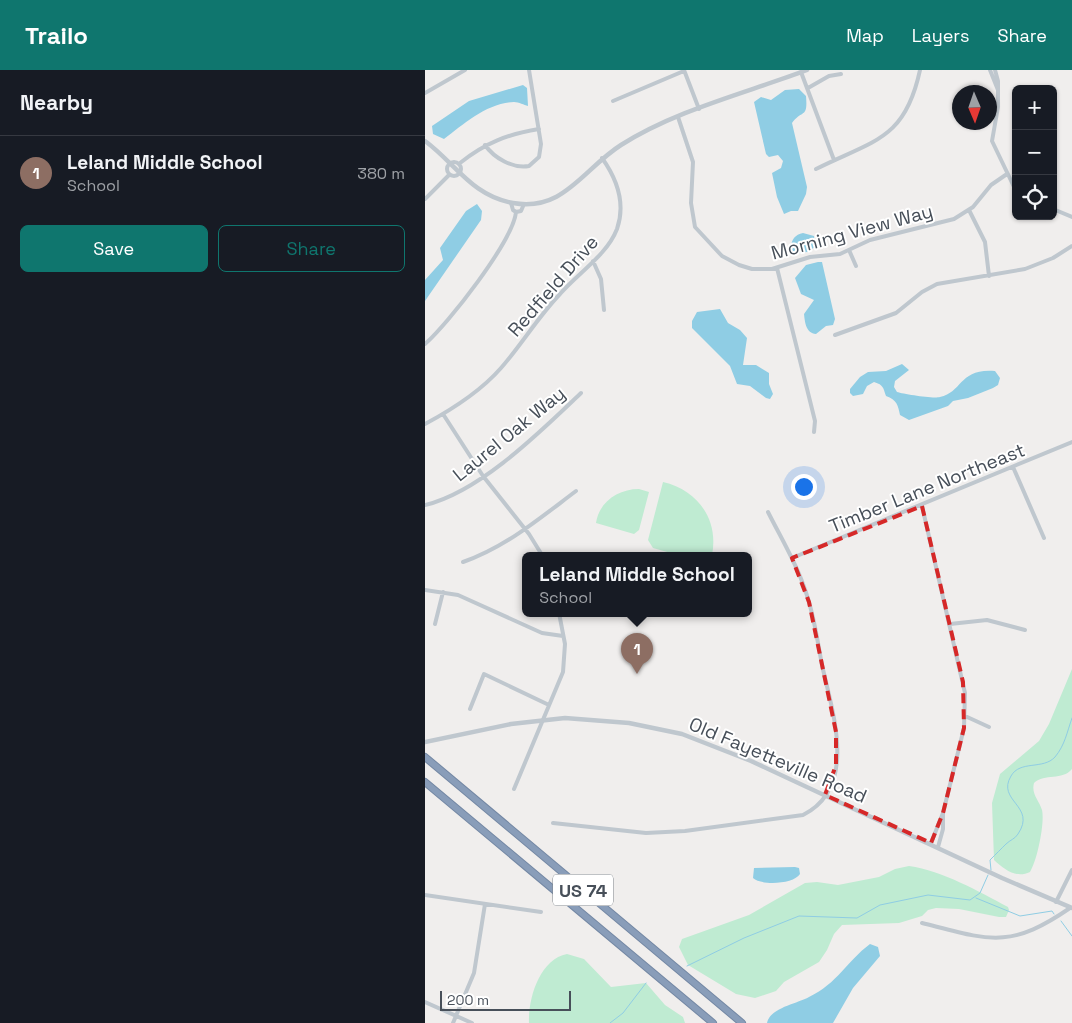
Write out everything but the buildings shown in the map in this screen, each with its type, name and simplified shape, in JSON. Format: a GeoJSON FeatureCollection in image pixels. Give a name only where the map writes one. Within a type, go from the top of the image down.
{"type":"FeatureCollection","features":[{"type":"Feature","properties":{"kind":"highway","name":"US 74"},"geometry":{"type":"LineString","coordinates":[[425,758],[741,1023]]}},
{"type":"Feature","properties":{"kind":"highway","name":"US 74"},"geometry":{"type":"LineString","coordinates":[[425,782],[713,1023]]}},
{"type":"Feature","properties":{"kind":"street"},"geometry":{"type":"LineString","coordinates":[[425,93],[465,70]]}},
{"type":"Feature","properties":{"kind":"street"},"geometry":{"type":"LineString","coordinates":[[485,145],[504,161],[519,166],[529,166],[537,160],[541,152],[529,70]]}},
{"type":"Feature","properties":{"kind":"street"},"geometry":{"type":"LineString","coordinates":[[425,141],[481,192],[511,203],[541,204],[560,196],[603,158],[640,134],[699,109],[807,70]]}},
{"type":"Feature","properties":{"kind":"street"},"geometry":{"type":"LineString","coordinates":[[816,169],[876,140],[897,124],[913,98],[920,70]]}},
{"type":"Feature","properties":{"kind":"street"},"geometry":{"type":"LineString","coordinates":[[990,70],[995,85]]}},
{"type":"Feature","properties":{"kind":"street"},"geometry":{"type":"LineString","coordinates":[[995,70],[996,85]]}},
{"type":"Feature","properties":{"kind":"street"},"geometry":{"type":"LineString","coordinates":[[613,101],[647,85],[684,71],[699,109]]}},
{"type":"Feature","properties":{"kind":"street"},"geometry":{"type":"LineString","coordinates":[[801,72],[834,160]]}},
{"type":"Feature","properties":{"kind":"street"},"geometry":{"type":"LineString","coordinates":[[808,88],[829,76],[841,74]]}},
{"type":"Feature","properties":{"kind":"street","name":"Morning View Way"},"geometry":{"type":"LineString","coordinates":[[679,117],[693,158],[691,209],[696,231],[718,253],[733,263],[752,269],[777,268],[805,258],[835,255],[879,237],[949,220],[969,210],[991,185],[1007,174]]}},
{"type":"Feature","properties":{"kind":"street"},"geometry":{"type":"LineString","coordinates":[[449,175],[447,170],[450,164],[460,163],[485,145],[510,134],[539,130]]}},
{"type":"Feature","properties":{"kind":"street"},"geometry":{"type":"LineString","coordinates":[[993,130],[991,138],[1012,183]]}},
{"type":"Feature","properties":{"kind":"street","name":"Redfield Drive"},"geometry":{"type":"LineString","coordinates":[[425,424],[471,395],[495,375],[549,306],[612,239],[617,229],[621,210],[617,184],[603,158]]}},
{"type":"Feature","properties":{"kind":"street"},"geometry":{"type":"LineString","coordinates":[[425,199],[449,175],[454,176],[458,173],[461,169],[460,163]]}},
{"type":"Feature","properties":{"kind":"street"},"geometry":{"type":"LineString","coordinates":[[511,203],[512,208],[516,212]]}},
{"type":"Feature","properties":{"kind":"street"},"geometry":{"type":"LineString","coordinates":[[516,212],[521,211],[524,204]]}},
{"type":"Feature","properties":{"kind":"street"},"geometry":{"type":"LineString","coordinates":[[969,210],[985,242],[989,276]]}},
{"type":"Feature","properties":{"kind":"street"},"geometry":{"type":"LineString","coordinates":[[1057,211],[1072,217]]}},
{"type":"Feature","properties":{"kind":"street"},"geometry":{"type":"LineString","coordinates":[[425,344],[459,308],[512,229],[516,212]]}},
{"type":"Feature","properties":{"kind":"street"},"geometry":{"type":"LineString","coordinates":[[835,335],[896,313],[922,292],[937,284],[1032,267],[1053,258],[1072,246]]}},
{"type":"Feature","properties":{"kind":"street"},"geometry":{"type":"LineString","coordinates":[[849,250],[856,266]]}},
{"type":"Feature","properties":{"kind":"street"},"geometry":{"type":"LineString","coordinates":[[593,261],[601,279],[604,310]]}},
{"type":"Feature","properties":{"kind":"street"},"geometry":{"type":"LineString","coordinates":[[777,268],[815,421],[814,432]]}},
{"type":"Feature","properties":{"kind":"street","name":"Laurel Oak Way"},"geometry":{"type":"LineString","coordinates":[[425,505],[457,494],[483,476],[543,428],[581,392]]}},
{"type":"Feature","properties":{"kind":"street"},"geometry":{"type":"LineString","coordinates":[[443,414],[483,476],[540,552]]}},
{"type":"Feature","properties":{"kind":"street","name":"Timber Lane Northeast"},"geometry":{"type":"LineString","coordinates":[[792,558],[1072,442]]}},
{"type":"Feature","properties":{"kind":"street"},"geometry":{"type":"LineString","coordinates":[[1013,467],[1044,538]]}},
{"type":"Feature","properties":{"kind":"street"},"geometry":{"type":"LineString","coordinates":[[463,562],[493,550],[525,530],[576,491]]}},
{"type":"Feature","properties":{"kind":"street"},"geometry":{"type":"LineString","coordinates":[[921,506],[963,682],[965,716],[943,813],[931,844]]}},
{"type":"Feature","properties":{"kind":"street"},"geometry":{"type":"LineString","coordinates":[[553,823],[646,834],[685,832],[803,814],[813,808],[825,795],[834,779],[837,732],[809,602],[792,558],[768,512]]}},
{"type":"Feature","properties":{"kind":"street"},"geometry":{"type":"LineString","coordinates":[[425,590],[443,592],[470,599],[541,633],[563,636]]}},
{"type":"Feature","properties":{"kind":"street"},"geometry":{"type":"LineString","coordinates":[[435,624],[443,592]]}},
{"type":"Feature","properties":{"kind":"street"},"geometry":{"type":"LineString","coordinates":[[514,789],[563,672],[563,636],[560,617]]}},
{"type":"Feature","properties":{"kind":"street"},"geometry":{"type":"LineString","coordinates":[[950,624],[987,620],[1025,630]]}},
{"type":"Feature","properties":{"kind":"street"},"geometry":{"type":"LineString","coordinates":[[470,709],[485,674],[549,705]]}},
{"type":"Feature","properties":{"kind":"street"},"geometry":{"type":"LineString","coordinates":[[965,716],[989,727]]}},
{"type":"Feature","properties":{"kind":"street","name":"Old Fayetteville Road"},"geometry":{"type":"LineString","coordinates":[[425,742],[497,727],[565,718],[607,720],[682,734],[743,757],[1071,908]]}},
{"type":"Feature","properties":{"kind":"street"},"geometry":{"type":"LineString","coordinates":[[938,846],[943,829],[943,813]]}},
{"type":"Feature","properties":{"kind":"street"},"geometry":{"type":"LineString","coordinates":[[1056,902],[1072,870]]}},
{"type":"Feature","properties":{"kind":"street"},"geometry":{"type":"LineString","coordinates":[[425,895],[541,912]]}},
{"type":"Feature","properties":{"kind":"street"},"geometry":{"type":"LineString","coordinates":[[453,1023],[474,973],[485,904]]}},
{"type":"Feature","properties":{"kind":"street"},"geometry":{"type":"LineString","coordinates":[[922,923],[980,938],[1001,939],[1014,937],[1046,923],[1071,908]]}},
{"type":"Feature","properties":{"kind":"street"},"geometry":{"type":"LineString","coordinates":[[425,1002],[472,1023]]}},
{"type":"Feature","properties":{"kind":"highlighted area"},"geometry":{"type":"Polygon","coordinates":[[[922,506],[963,682],[964,728],[943,813],[931,843],[825,795],[836,765],[836,732],[809,602],[792,558],[922,506]]]}},
{"type":"Feature","properties":{"kind":"green space"},"geometry":{"type":"Polygon","coordinates":[[[663,482],[686,492],[696,499],[703,508],[712,530],[712,552],[667,552],[653,548],[648,540],[663,482]]]}},
{"type":"Feature","properties":{"kind":"green space"},"geometry":{"type":"Polygon","coordinates":[[[639,489],[649,492],[639,530],[634,534],[596,523],[601,509],[611,498],[624,491],[639,489]]]}},
{"type":"Feature","properties":{"kind":"green space"},"geometry":{"type":"Polygon","coordinates":[[[1072,669],[1072,769],[1063,775],[1043,778],[1034,783],[1034,794],[1043,816],[1040,842],[1030,872],[1015,874],[1006,870],[994,860],[992,803],[1000,774],[1039,741],[1049,724],[1072,669]]]}},
{"type":"Feature","properties":{"kind":"green space"},"geometry":{"type":"Polygon","coordinates":[[[909,866],[935,872],[960,882],[1008,907],[1009,910],[1006,917],[959,909],[936,908],[928,910],[922,916],[899,923],[842,925],[834,934],[819,962],[784,982],[776,991],[755,998],[736,994],[688,965],[679,947],[682,939],[749,915],[805,883],[817,882],[838,885],[879,877],[895,869],[909,866]]]}},
{"type":"Feature","properties":{"kind":"green space"},"geometry":{"type":"Polygon","coordinates":[[[567,954],[584,959],[611,987],[646,983],[665,1005],[683,1017],[685,1023],[529,1023],[533,992],[543,971],[558,957],[567,954]]]}},
{"type":"Feature","properties":{"kind":"water"},"geometry":{"type":"Polygon","coordinates":[[[523,85],[527,88],[528,106],[516,102],[504,103],[476,115],[444,139],[433,134],[432,126],[469,101],[523,85]]]}},
{"type":"Feature","properties":{"kind":"water"},"geometry":{"type":"Polygon","coordinates":[[[799,89],[806,96],[806,108],[792,123],[807,187],[806,194],[798,211],[784,214],[777,197],[772,173],[781,168],[783,161],[778,155],[769,157],[766,154],[754,102],[761,97],[771,100],[785,90],[799,89]]]}},
{"type":"Feature","properties":{"kind":"water"},"geometry":{"type":"Polygon","coordinates":[[[477,204],[482,211],[481,220],[425,301],[425,280],[443,260],[440,248],[466,211],[477,204]]]}},
{"type":"Feature","properties":{"kind":"water"},"geometry":{"type":"Polygon","coordinates":[[[803,233],[814,236],[815,247],[807,252],[793,254],[792,241],[796,236],[803,233]]]}},
{"type":"Feature","properties":{"kind":"water"},"geometry":{"type":"Polygon","coordinates":[[[822,262],[835,319],[833,325],[826,326],[816,334],[808,330],[804,314],[814,300],[801,294],[795,278],[806,265],[822,262]]]}},
{"type":"Feature","properties":{"kind":"water"},"geometry":{"type":"Polygon","coordinates":[[[720,309],[728,323],[740,330],[747,338],[743,365],[756,365],[769,373],[769,384],[773,394],[770,399],[750,386],[737,384],[730,366],[692,328],[692,321],[697,312],[720,309]]]}},
{"type":"Feature","properties":{"kind":"water"},"geometry":{"type":"Polygon","coordinates":[[[902,364],[909,370],[895,381],[894,387],[897,392],[918,396],[940,397],[953,390],[974,373],[983,371],[995,371],[1000,378],[998,385],[993,388],[968,398],[953,401],[948,406],[909,420],[900,415],[896,403],[893,399],[886,396],[880,384],[874,382],[867,386],[863,394],[853,396],[850,393],[850,389],[860,377],[868,372],[886,371],[902,364]]]}},
{"type":"Feature","properties":{"kind":"water"},"geometry":{"type":"Polygon","coordinates":[[[754,868],[799,868],[800,874],[785,882],[770,883],[757,881],[753,878],[754,868]]]}},
{"type":"Feature","properties":{"kind":"water"},"geometry":{"type":"Polygon","coordinates":[[[870,944],[878,947],[880,956],[853,988],[833,1023],[767,1023],[769,1018],[778,1010],[809,997],[835,979],[870,944]]]}},
{"type":"Feature","properties":{"kind":"waterway"},"geometry":{"type":"LineString","coordinates":[[991,870],[990,860],[1017,836],[1023,824],[1020,810],[1008,792],[1011,776],[1020,768],[1044,763],[1055,757],[1063,743],[1072,718]]}},
{"type":"Feature","properties":{"kind":"waterway"},"geometry":{"type":"LineString","coordinates":[[687,966],[744,938],[799,916],[857,918],[880,905],[928,895],[970,900],[980,893],[988,875]]}},
{"type":"Feature","properties":{"kind":"waterway"},"geometry":{"type":"LineString","coordinates":[[976,898],[1020,916],[1052,911],[1054,914]]}},
{"type":"Feature","properties":{"kind":"waterway"},"geometry":{"type":"LineString","coordinates":[[1061,921],[1072,936]]}},
{"type":"Feature","properties":{"kind":"waterway"},"geometry":{"type":"LineString","coordinates":[[610,1023],[623,1013],[646,983]]}},
{"type":"Feature","properties":{"kind":"place","name":"Leland Middle School"},"geometry":{"type":"Point","coordinates":[637,674]}}]}
